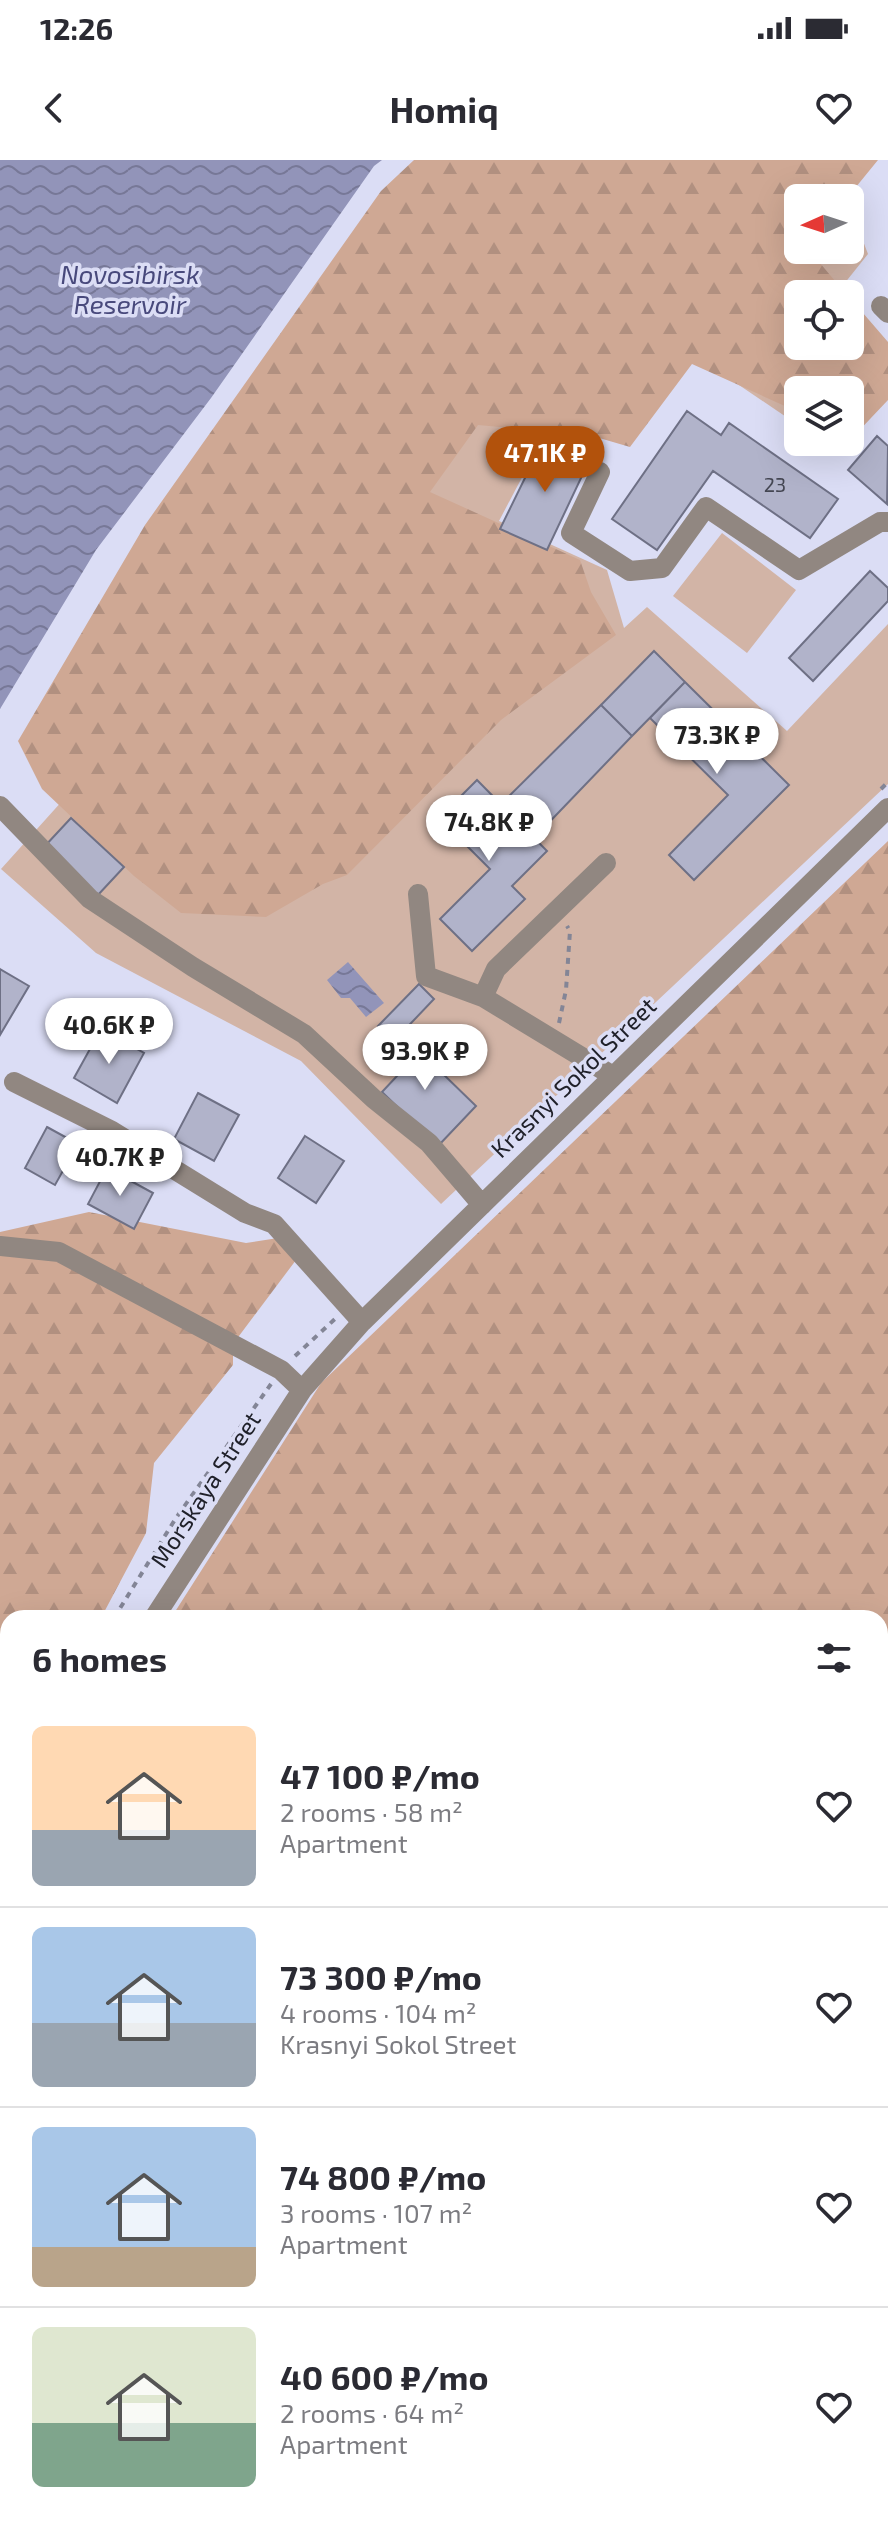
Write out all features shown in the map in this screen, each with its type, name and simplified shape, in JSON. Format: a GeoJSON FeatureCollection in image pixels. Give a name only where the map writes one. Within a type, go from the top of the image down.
{"type":"FeatureCollection","features":[{"type":"Feature","properties":{"kind":"street"},"geometry":{"type":"LineString","coordinates":[[600,472],[571,533],[630,571],[662,568],[706,507],[799,570],[880,522],[888,522]]}},
{"type":"Feature","properties":{"kind":"street"},"geometry":{"type":"LineString","coordinates":[[0,806],[90,899],[193,967],[304,1034],[374,1099],[429,1143],[482,1205]]}},
{"type":"Feature","properties":{"kind":"street","name":"Krasnyi Sokol Street"},"geometry":{"type":"LineString","coordinates":[[302,1390],[362,1322],[888,808]]}},
{"type":"Feature","properties":{"kind":"street"},"geometry":{"type":"LineString","coordinates":[[483,997],[496,969],[606,863]]}},
{"type":"Feature","properties":{"kind":"street"},"geometry":{"type":"LineString","coordinates":[[418,894],[426,976],[483,997],[613,1076]]}},
{"type":"Feature","properties":{"kind":"street"},"geometry":{"type":"LineString","coordinates":[[14,1082],[112,1131],[245,1213],[274,1224],[362,1322]]}},
{"type":"Feature","properties":{"kind":"street"},"geometry":{"type":"LineString","coordinates":[[0,1246],[59,1252],[281,1370],[302,1390]]}},
{"type":"Feature","properties":{"kind":"street","name":"Morskaya Street"},"geometry":{"type":"LineString","coordinates":[[159,1610],[302,1390]]}},
{"type":"Feature","properties":{"kind":"path"},"geometry":{"type":"LineString","coordinates":[[555,1041],[566,990],[570,931],[556,911]]}},
{"type":"Feature","properties":{"kind":"shaded area"},"geometry":{"type":"Polygon","coordinates":[[[784,201],[784,264],[860,264],[847,280],[784,280],[784,360],[850,360],[850,376],[784,376],[784,416],[686,349],[569,388],[499,521],[607,570],[624,628],[647,607],[787,731],[888,624],[888,784],[441,1204],[301,1061],[96,953],[1,869],[99,760],[401,285],[784,201]]]}},
{"type":"Feature","properties":{"kind":"shaded area"},"geometry":{"type":"Polygon","coordinates":[[[722,533],[796,590],[747,653],[673,596],[722,533]]]}},
{"type":"Feature","properties":{"kind":"green space"},"geometry":{"type":"Polygon","coordinates":[[[414,160],[878,160],[858,184],[784,184],[784,264],[821,264],[834,280],[784,280],[784,360],[864,360],[864,314],[888,342],[888,400],[864,425],[864,376],[784,376],[784,406],[692,364],[630,447],[589,435],[478,425],[430,492],[580,560],[591,592],[616,635],[501,720],[347,875],[323,884],[266,917],[181,913],[134,876],[42,789],[18,741],[145,525],[381,191],[414,160]]]}},
{"type":"Feature","properties":{"kind":"green space"},"geometry":{"type":"Polygon","coordinates":[[[888,841],[888,1610],[176,1610],[321,1383],[888,841]]]}},
{"type":"Feature","properties":{"kind":"green space"},"geometry":{"type":"Polygon","coordinates":[[[89,1212],[246,1243],[278,1238],[296,1260],[233,1344],[233,1365],[154,1463],[146,1533],[105,1610],[0,1610],[0,1232],[89,1212]]]}},
{"type":"Feature","properties":{"kind":"water","name":"Novosibirsk Reservoir"},"geometry":{"type":"Polygon","coordinates":[[[0,160],[382,160],[374,166],[211,398],[96,550],[0,709],[0,160]]]}},
{"type":"Feature","properties":{"kind":"water"},"geometry":{"type":"Polygon","coordinates":[[[348,962],[384,1003],[366,1017],[350,998],[341,998],[327,980],[348,962]]]}},
{"type":"Feature","properties":{"kind":"building"},"geometry":{"type":"Polygon","coordinates":[[[687,411],[721,435],[729,423],[838,499],[810,538],[713,471],[657,550],[612,519],[687,411]]]}},
{"type":"Feature","properties":{"kind":"building"},"geometry":{"type":"Polygon","coordinates":[[[877,436],[888,446],[887,504],[848,470],[860,456],[864,456],[864,451],[877,436]]]}},
{"type":"Feature","properties":{"kind":"building"},"geometry":{"type":"Polygon","coordinates":[[[545,437],[590,459],[547,550],[500,529],[545,437]]]}},
{"type":"Feature","properties":{"kind":"building"},"geometry":{"type":"Polygon","coordinates":[[[870,571],[888,588],[888,601],[813,681],[789,658],[870,571]]]}},
{"type":"Feature","properties":{"kind":"building"},"geometry":{"type":"Polygon","coordinates":[[[654,651],[685,682],[632,736],[601,705],[654,651]]]}},
{"type":"Feature","properties":{"kind":"building"},"geometry":{"type":"Polygon","coordinates":[[[685,682],[789,785],[694,880],[669,855],[728,795],[650,718],[685,682]]]}},
{"type":"Feature","properties":{"kind":"building"},"geometry":{"type":"Polygon","coordinates":[[[601,705],[632,736],[535,837],[501,804],[601,705]]]}},
{"type":"Feature","properties":{"kind":"building"},"geometry":{"type":"Polygon","coordinates":[[[477,780],[547,851],[512,886],[525,899],[472,951],[440,919],[490,869],[439,818],[477,780]]]}},
{"type":"Feature","properties":{"kind":"building"},"geometry":{"type":"Polygon","coordinates":[[[71,818],[124,867],[97,896],[44,847],[71,818]]]}},
{"type":"Feature","properties":{"kind":"building"},"geometry":{"type":"Polygon","coordinates":[[[0,969],[29,986],[0,1035],[0,969]]]}},
{"type":"Feature","properties":{"kind":"building"},"geometry":{"type":"Polygon","coordinates":[[[419,984],[434,999],[394,1041],[378,1026],[419,984]]]}},
{"type":"Feature","properties":{"kind":"building"},"geometry":{"type":"Polygon","coordinates":[[[101,1029],[144,1053],[117,1103],[74,1078],[101,1029]]]}},
{"type":"Feature","properties":{"kind":"building"},"geometry":{"type":"Polygon","coordinates":[[[404,1036],[476,1106],[438,1146],[382,1092],[397,1076],[380,1060],[404,1036]]]}},
{"type":"Feature","properties":{"kind":"building"},"geometry":{"type":"Polygon","coordinates":[[[198,1093],[239,1115],[214,1161],[174,1139],[198,1093]]]}},
{"type":"Feature","properties":{"kind":"building"},"geometry":{"type":"Polygon","coordinates":[[[47,1127],[78,1144],[55,1185],[25,1168],[47,1127]]]}},
{"type":"Feature","properties":{"kind":"building"},"geometry":{"type":"Polygon","coordinates":[[[305,1136],[344,1161],[316,1203],[278,1178],[305,1136]]]}},
{"type":"Feature","properties":{"kind":"building"},"geometry":{"type":"Polygon","coordinates":[[[107,1168],[153,1193],[134,1229],[88,1204],[107,1168]]]}}]}
